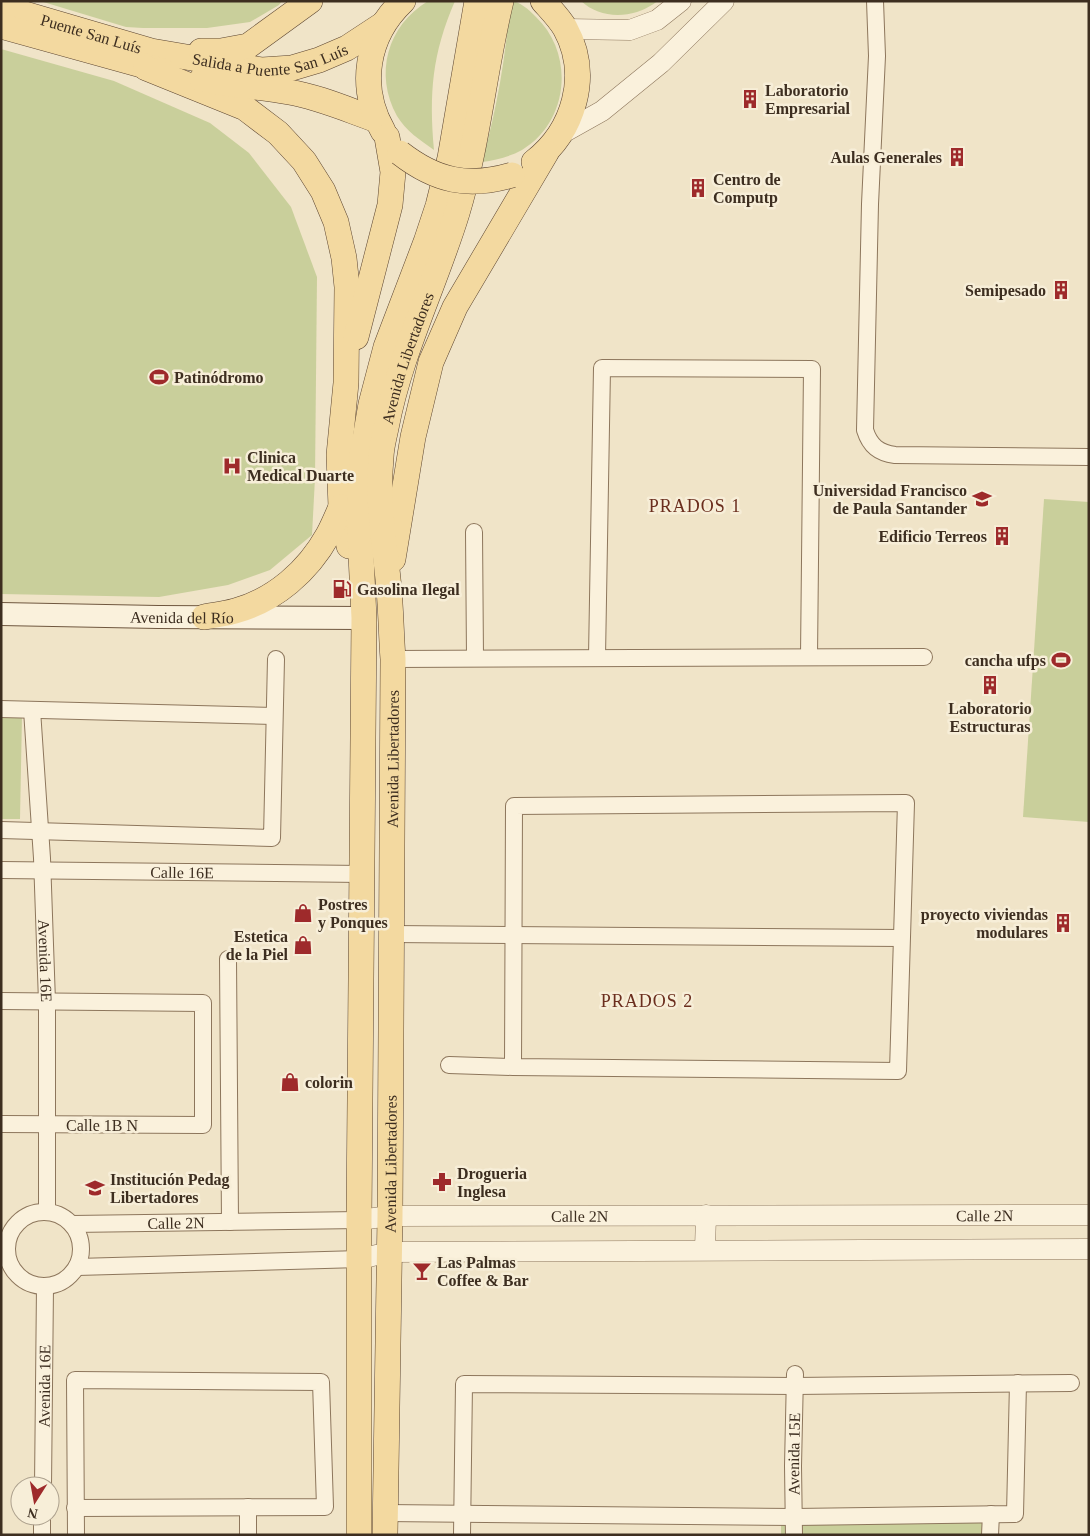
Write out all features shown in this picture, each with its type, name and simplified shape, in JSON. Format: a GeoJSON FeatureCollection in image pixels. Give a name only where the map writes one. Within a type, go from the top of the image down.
{"type":"FeatureCollection","features":[{"type":"Feature","properties":{"kind":"main road"},"geometry":{"type":"LineString","coordinates":[[149,59],[248,46],[310,1]]}},
{"type":"Feature","properties":{"kind":"main road","name":"Avenida Libertadores"},"geometry":{"type":"LineString","coordinates":[[359,1535],[359,1220],[364,618],[359,513],[362,466],[371,404],[386,347],[426,242],[438,206],[450,158],[477,1]]}},
{"type":"Feature","properties":{"kind":"main road","name":"Avenida Libertadores"},"geometry":{"type":"LineString","coordinates":[[385,1524],[390,1216],[393,659],[381,514],[381,458],[390,408],[405,355],[458,212],[470,163],[501,1]]}},
{"type":"Feature","properties":{"kind":"main road","name":"Puente San Luís"},"geometry":{"type":"LineString","coordinates":[[1,7],[149,59]]}},
{"type":"Feature","properties":{"kind":"main road"},"geometry":{"type":"LineString","coordinates":[[346,383],[390,205],[393,172],[388,137],[371,102],[368,82],[369,62],[374,43],[393,10]]}},
{"type":"Feature","properties":{"kind":"main road","name":"Salida a Puente San Luís"},"geometry":{"type":"LineString","coordinates":[[149,59],[262,70],[292,68],[319,60],[347,48],[393,10]]}},
{"type":"Feature","properties":{"kind":"main road"},"geometry":{"type":"LineString","coordinates":[[388,581],[399,529],[413,438],[431,362],[455,306],[572,113],[577,90],[577,66],[571,43],[556,12]]}},
{"type":"Feature","properties":{"kind":"main road","name":"Puente San Luís"},"geometry":{"type":"LineString","coordinates":[[1,26],[149,59]]}},
{"type":"Feature","properties":{"kind":"main road"},"geometry":{"type":"LineString","coordinates":[[149,59],[223,84],[290,92],[324,101],[388,137],[416,165],[433,174],[453,180],[486,181],[512,175],[530,165],[554,144]]}},
{"type":"Feature","properties":{"kind":"main road"},"geometry":{"type":"LineString","coordinates":[[149,59],[245,108],[278,133],[304,161],[320,185],[336,222],[344,258],[347,287],[346,383],[339,455],[341,507],[346,536],[362,584]]}},
{"type":"Feature","properties":{"kind":"main road"},"geometry":{"type":"LineString","coordinates":[[204,617],[235,611],[264,600],[290,582],[312,560],[329,534],[341,507]]}},
{"type":"Feature","properties":{"kind":"main road","name":"Avenida del Río"},"geometry":{"type":"LineString","coordinates":[[1,614],[364,618]]}},
{"type":"Feature","properties":{"kind":"street"},"geometry":{"type":"LineString","coordinates":[[556,12],[630,30],[657,20],[681,1]]}},
{"type":"Feature","properties":{"kind":"street"},"geometry":{"type":"LineString","coordinates":[[554,144],[602,110],[661,63],[724,1]]}},
{"type":"Feature","properties":{"kind":"street"},"geometry":{"type":"LineString","coordinates":[[876,1],[877,56],[866,335],[865,430],[868,438],[878,450],[886,454],[895,455],[1089,458]]}},
{"type":"Feature","properties":{"kind":"street"},"geometry":{"type":"LineString","coordinates":[[597,657],[602,368],[812,369],[809,657]]}},
{"type":"Feature","properties":{"kind":"street"},"geometry":{"type":"LineString","coordinates":[[474,532],[475,658]]}},
{"type":"Feature","properties":{"kind":"street"},"geometry":{"type":"LineString","coordinates":[[393,659],[924,657]]}},
{"type":"Feature","properties":{"kind":"street"},"geometry":{"type":"LineString","coordinates":[[1,830],[272,838],[276,659]]}},
{"type":"Feature","properties":{"kind":"street"},"geometry":{"type":"LineString","coordinates":[[1,709],[274,716]]}},
{"type":"Feature","properties":{"kind":"street","name":"Avenida 16E"},"geometry":{"type":"LineString","coordinates":[[32,710],[40,831],[47,1002],[47,1212]]}},
{"type":"Feature","properties":{"kind":"street"},"geometry":{"type":"LineString","coordinates":[[449,1065],[513,1067],[898,1071],[906,803],[514,806],[513,1067]]}},
{"type":"Feature","properties":{"kind":"street","name":"Calle 16E"},"geometry":{"type":"LineString","coordinates":[[1,870],[362,874]]}},
{"type":"Feature","properties":{"kind":"street"},"geometry":{"type":"LineString","coordinates":[[392,934],[902,938]]}},
{"type":"Feature","properties":{"kind":"street"},"geometry":{"type":"LineString","coordinates":[[228,959],[230,1222]]}},
{"type":"Feature","properties":{"kind":"street"},"geometry":{"type":"LineString","coordinates":[[1,1001],[47,1002]]}},
{"type":"Feature","properties":{"kind":"street","name":"Calle 1B N"},"geometry":{"type":"LineString","coordinates":[[1,1124],[203,1125],[203,1003],[47,1002]]}},
{"type":"Feature","properties":{"kind":"street"},"geometry":{"type":"LineString","coordinates":[[47,1212],[64,1218],[72,1224],[78,1234],[81,1256],[77,1267],[70,1276],[63,1281],[45,1286],[33,1284],[7,1270],[9,1261],[8,1246],[12,1231],[26,1217],[36,1213],[47,1212]]}},
{"type":"Feature","properties":{"kind":"street"},"geometry":{"type":"LineString","coordinates":[[705,1249],[706,1215]]}},
{"type":"Feature","properties":{"kind":"street","name":"Calle 2N"},"geometry":{"type":"LineString","coordinates":[[72,1224],[359,1220],[390,1216],[1089,1215]]}},
{"type":"Feature","properties":{"kind":"street"},"geometry":{"type":"LineString","coordinates":[[966,1216],[966,1250]]}},
{"type":"Feature","properties":{"kind":"street"},"geometry":{"type":"LineString","coordinates":[[1,1223],[18,1223]]}},
{"type":"Feature","properties":{"kind":"street","name":"Calle 2N"},"geometry":{"type":"LineString","coordinates":[[77,1267],[360,1260],[389,1252],[705,1249],[1089,1249]]}},
{"type":"Feature","properties":{"kind":"street","name":"Avenida 16E"},"geometry":{"type":"LineString","coordinates":[[42,1476],[45,1286]]}},
{"type":"Feature","properties":{"kind":"street"},"geometry":{"type":"LineString","coordinates":[[75,1508],[325,1507],[321,1382],[75,1380],[75,1508],[76,1535]]}},
{"type":"Feature","properties":{"kind":"street"},"geometry":{"type":"LineString","coordinates":[[462,1535],[464,1384],[795,1380],[1071,1384]]}},
{"type":"Feature","properties":{"kind":"street","name":"Avenida 15E"},"geometry":{"type":"LineString","coordinates":[[794,1535],[795,1380]]}},
{"type":"Feature","properties":{"kind":"street"},"geometry":{"type":"LineString","coordinates":[[385,1524],[462,1513],[795,1517],[1015,1514],[1018,1383]]}},
{"type":"Feature","properties":{"kind":"street"},"geometry":{"type":"LineString","coordinates":[[248,1507],[248,1535]]}},
{"type":"Feature","properties":{"kind":"street"},"geometry":{"type":"LineString","coordinates":[[990,1535],[991,1514]]}},
{"type":"Feature","properties":{"kind":"green space"},"geometry":{"type":"Polygon","coordinates":[[[40,1],[282,1],[279,5],[250,22],[207,28],[143,28],[126,27],[40,1]]]}},
{"type":"Feature","properties":{"kind":"green space"},"geometry":{"type":"Polygon","coordinates":[[[428,1],[455,1],[441,39],[434,74],[432,110],[434,150],[414,135],[397,116],[386,84],[388,52],[394,37],[414,11],[428,1]]]}},
{"type":"Feature","properties":{"kind":"green space"},"geometry":{"type":"Polygon","coordinates":[[[510,1],[521,4],[549,32],[557,49],[561,68],[561,87],[550,123],[538,138],[522,150],[502,158],[482,162],[500,82],[510,1]]]}},
{"type":"Feature","properties":{"kind":"green space"},"geometry":{"type":"Polygon","coordinates":[[[581,1],[658,1],[637,12],[614,15],[600,12],[581,1]]]}},
{"type":"Feature","properties":{"kind":"green space","name":"Patinódromo"},"geometry":{"type":"Polygon","coordinates":[[[1,49],[114,81],[210,123],[249,153],[291,207],[317,277],[315,478],[312,535],[270,570],[228,585],[159,597],[1,594],[1,49]]]}},
{"type":"Feature","properties":{"kind":"green space","name":"cancha ufps"},"geometry":{"type":"Polygon","coordinates":[[[1044,499],[1089,502],[1089,822],[1023,817],[1044,499]]]}},
{"type":"Feature","properties":{"kind":"green space"},"geometry":{"type":"Polygon","coordinates":[[[1,715],[22,716],[20,819],[1,819],[1,715]]]}},
{"type":"Feature","properties":{"kind":"green space"},"geometry":{"type":"Polygon","coordinates":[[[781,1521],[988,1521],[988,1535],[781,1535],[781,1521]]]}},
{"type":"Feature","properties":{"kind":"place","name":"Laboratorio Empresarial"},"geometry":{"type":"Point","coordinates":[750,99]}},
{"type":"Feature","properties":{"kind":"place","name":"Aulas Generales"},"geometry":{"type":"Point","coordinates":[957,157]}},
{"type":"Feature","properties":{"kind":"place","name":"Centro de Computp"},"geometry":{"type":"Point","coordinates":[698,188]}},
{"type":"Feature","properties":{"kind":"place","name":"Semipesado"},"geometry":{"type":"Point","coordinates":[1061,290]}},
{"type":"Feature","properties":{"kind":"place","name":"Patinódromo"},"geometry":{"type":"Point","coordinates":[159,377]}},
{"type":"Feature","properties":{"kind":"place","name":"Clinica Medical Duarte"},"geometry":{"type":"Point","coordinates":[232,466]}},
{"type":"Feature","properties":{"kind":"place","name":"Universidad Francisco de Paula Santander"},"geometry":{"type":"Point","coordinates":[982,499]}},
{"type":"Feature","properties":{"kind":"place","name":"Edificio Terreos"},"geometry":{"type":"Point","coordinates":[1002,536]}},
{"type":"Feature","properties":{"kind":"place","name":"Gasolina Ilegal"},"geometry":{"type":"Point","coordinates":[342,589]}},
{"type":"Feature","properties":{"kind":"place","name":"cancha ufps"},"geometry":{"type":"Point","coordinates":[1061,660]}},
{"type":"Feature","properties":{"kind":"place","name":"Laboratorio Estructuras"},"geometry":{"type":"Point","coordinates":[990,685]}},
{"type":"Feature","properties":{"kind":"place","name":"Postres y Ponques"},"geometry":{"type":"Point","coordinates":[303,913]}},
{"type":"Feature","properties":{"kind":"place","name":"proyecto viviendas modulares"},"geometry":{"type":"Point","coordinates":[1063,923]}},
{"type":"Feature","properties":{"kind":"place","name":"Estetica de la Piel"},"geometry":{"type":"Point","coordinates":[303,945]}},
{"type":"Feature","properties":{"kind":"place","name":"colorin"},"geometry":{"type":"Point","coordinates":[290,1082]}},
{"type":"Feature","properties":{"kind":"place","name":"Drogueria Inglesa"},"geometry":{"type":"Point","coordinates":[442,1182]}},
{"type":"Feature","properties":{"kind":"place","name":"Institución Pedag Libertadores"},"geometry":{"type":"Point","coordinates":[95,1188]}},
{"type":"Feature","properties":{"kind":"place","name":"Las Palmas Coffee & Bar"},"geometry":{"type":"Point","coordinates":[422,1271]}},
{"type":"Feature","properties":{"kind":"district","name":"PRADOS 1"},"geometry":{"type":"Point","coordinates":[695,506]}},
{"type":"Feature","properties":{"kind":"district","name":"PRADOS 2"},"geometry":{"type":"Point","coordinates":[647,1001]}}]}
